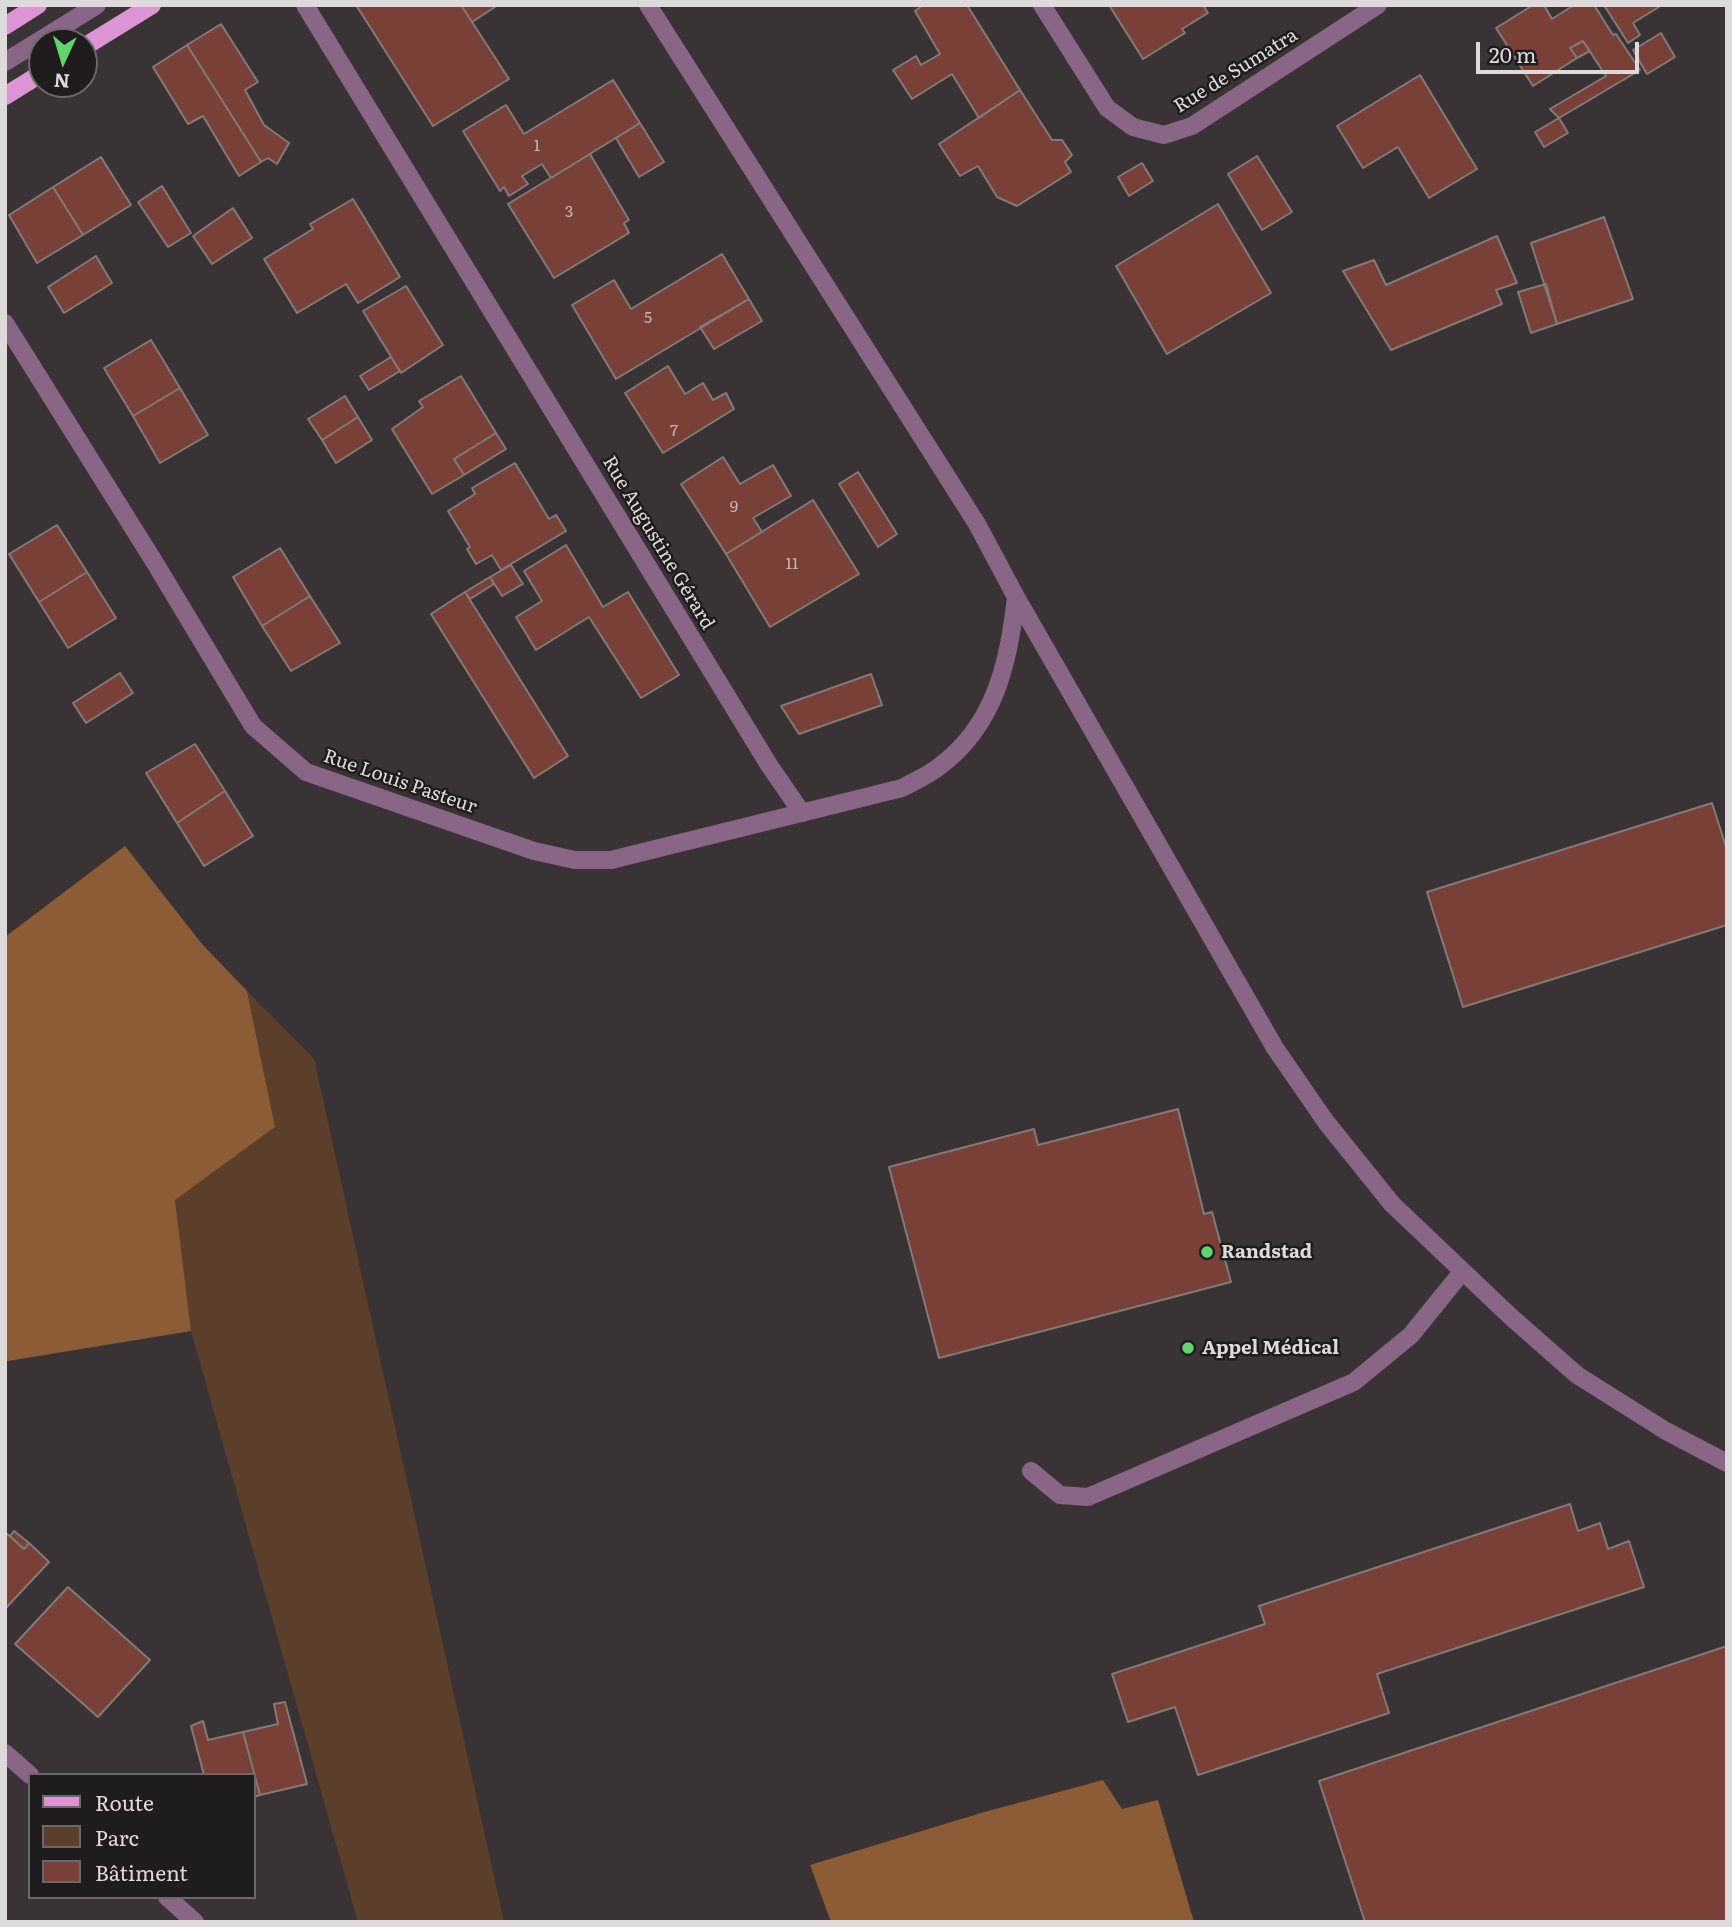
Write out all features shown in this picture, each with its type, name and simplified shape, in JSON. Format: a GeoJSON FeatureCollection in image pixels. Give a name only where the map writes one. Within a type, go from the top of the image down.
{"type":"FeatureCollection","features":[{"type":"Feature","properties":{"kind":"main road"},"geometry":{"type":"LineString","coordinates":[[5,26],[38,5]]}},
{"type":"Feature","properties":{"kind":"main road"},"geometry":{"type":"LineString","coordinates":[[98,38],[152,5]]}},
{"type":"Feature","properties":{"kind":"main road"},"geometry":{"type":"LineString","coordinates":[[5,96],[28,82]]}},
{"type":"Feature","properties":{"kind":"street"},"geometry":{"type":"LineString","coordinates":[[5,62],[97,5]]}},
{"type":"Feature","properties":{"kind":"street","name":"Rue Augustine Gérard"},"geometry":{"type":"LineString","coordinates":[[304,5],[762,753],[802,813]]}},
{"type":"Feature","properties":{"kind":"street"},"geometry":{"type":"LineString","coordinates":[[648,5],[962,501],[1275,1048],[1326,1122],[1384,1194],[1462,1272],[1577,1375],[1666,1431],[1727,1463]]}},
{"type":"Feature","properties":{"kind":"street","name":"Rue de Sumatra"},"geometry":{"type":"LineString","coordinates":[[1042,5],[1107,108],[1133,127],[1164,135],[1192,126],[1378,5]]}},
{"type":"Feature","properties":{"kind":"street","name":"Rue Louis Pasteur"},"geometry":{"type":"LineString","coordinates":[[5,323],[253,726],[306,772],[534,851],[575,860],[611,860],[802,813]]}},
{"type":"Feature","properties":{"kind":"street"},"geometry":{"type":"LineString","coordinates":[[802,813],[902,788],[939,768],[962,747],[987,714],[1000,685],[1012,636],[1016,597]]}},
{"type":"Feature","properties":{"kind":"street"},"geometry":{"type":"LineString","coordinates":[[1031,1471],[1060,1495],[1088,1497],[1354,1382],[1410,1335],[1462,1272]]}},
{"type":"Feature","properties":{"kind":"street"},"geometry":{"type":"LineString","coordinates":[[5,1753],[28,1773]]}},
{"type":"Feature","properties":{"kind":"street"},"geometry":{"type":"LineString","coordinates":[[169,1899],[195,1922]]}},
{"type":"Feature","properties":{"kind":"green space"},"geometry":{"type":"Polygon","coordinates":[[[247,991],[314,1059],[504,1922],[358,1922],[191,1331],[175,1199],[275,1127],[247,991]]]}},
{"type":"Feature","properties":{"kind":"shaded area"},"geometry":{"type":"Polygon","coordinates":[[[125,846],[202,944],[247,991],[275,1127],[175,1200],[191,1331],[8,1361],[5,1358],[5,937],[125,846]]]}},
{"type":"Feature","properties":{"kind":"shaded area"},"geometry":{"type":"Polygon","coordinates":[[[1103,1780],[1122,1809],[1158,1800],[1194,1922],[831,1922],[810,1865],[981,1813],[1103,1780]]]}},
{"type":"Feature","properties":{"kind":"building"},"geometry":{"type":"Polygon","coordinates":[[[356,5],[461,5],[509,79],[433,126],[356,5]]]}},
{"type":"Feature","properties":{"kind":"building"},"geometry":{"type":"Polygon","coordinates":[[[461,5],[498,5],[472,22],[461,5]]]}},
{"type":"Feature","properties":{"kind":"building"},"geometry":{"type":"Polygon","coordinates":[[[923,5],[967,5],[1020,90],[979,118],[952,74],[912,99],[893,70],[916,56],[921,65],[940,54],[915,11],[923,5]]]}},
{"type":"Feature","properties":{"kind":"building"},"geometry":{"type":"Polygon","coordinates":[[[1109,5],[1203,5],[1208,13],[1182,29],[1185,33],[1143,59],[1109,5]]]}},
{"type":"Feature","properties":{"kind":"building"},"geometry":{"type":"Polygon","coordinates":[[[1533,5],[1544,5],[1552,19],[1574,5],[1594,5],[1640,70],[1559,118],[1550,109],[1606,76],[1583,41],[1570,48],[1577,58],[1533,86],[1496,28],[1533,5]]]}},
{"type":"Feature","properties":{"kind":"building"},"geometry":{"type":"Polygon","coordinates":[[[1604,5],[1662,5],[1633,23],[1640,35],[1628,43],[1604,5]]]}},
{"type":"Feature","properties":{"kind":"building"},"geometry":{"type":"Polygon","coordinates":[[[221,24],[258,82],[245,90],[264,125],[289,143],[277,164],[268,158],[261,162],[187,45],[221,24]]]}},
{"type":"Feature","properties":{"kind":"building"},"geometry":{"type":"Polygon","coordinates":[[[1661,33],[1675,57],[1647,74],[1633,50],[1661,33]]]}},
{"type":"Feature","properties":{"kind":"building"},"geometry":{"type":"Polygon","coordinates":[[[1583,41],[1590,51],[1577,58],[1570,48],[1583,41]]]}},
{"type":"Feature","properties":{"kind":"building"},"geometry":{"type":"Polygon","coordinates":[[[187,45],[261,162],[239,176],[203,116],[188,124],[153,67],[187,45]]]}},
{"type":"Feature","properties":{"kind":"building"},"geometry":{"type":"Polygon","coordinates":[[[1420,75],[1477,169],[1429,198],[1398,147],[1363,168],[1337,126],[1420,75]]]}},
{"type":"Feature","properties":{"kind":"building"},"geometry":{"type":"Polygon","coordinates":[[[613,80],[640,123],[551,178],[542,164],[522,176],[528,184],[509,196],[504,187],[500,191],[463,131],[506,105],[524,134],[613,80]]]}},
{"type":"Feature","properties":{"kind":"building"},"geometry":{"type":"Polygon","coordinates":[[[1020,90],[1052,140],[1062,140],[1072,155],[1065,162],[1071,172],[1017,206],[997,197],[978,166],[960,176],[939,144],[1020,90]]]}},
{"type":"Feature","properties":{"kind":"building"},"geometry":{"type":"Polygon","coordinates":[[[1559,118],[1568,133],[1544,147],[1535,132],[1559,118]]]}},
{"type":"Feature","properties":{"kind":"building"},"geometry":{"type":"Polygon","coordinates":[[[640,123],[664,162],[639,177],[616,138],[640,123]]]}},
{"type":"Feature","properties":{"kind":"building"},"geometry":{"type":"Polygon","coordinates":[[[590,154],[629,220],[624,223],[629,233],[554,278],[508,204],[590,154]]]}},
{"type":"Feature","properties":{"kind":"building"},"geometry":{"type":"Polygon","coordinates":[[[1257,156],[1292,212],[1262,230],[1228,174],[1257,156]]]}},
{"type":"Feature","properties":{"kind":"building"},"geometry":{"type":"Polygon","coordinates":[[[101,157],[131,205],[83,235],[53,187],[101,157]]]}},
{"type":"Feature","properties":{"kind":"building"},"geometry":{"type":"Polygon","coordinates":[[[1142,163],[1153,181],[1129,196],[1118,177],[1142,163]]]}},
{"type":"Feature","properties":{"kind":"building"},"geometry":{"type":"Polygon","coordinates":[[[162,186],[191,233],[168,247],[138,202],[162,186]]]}},
{"type":"Feature","properties":{"kind":"building"},"geometry":{"type":"Polygon","coordinates":[[[53,187],[83,235],[37,263],[9,215],[53,187]]]}},
{"type":"Feature","properties":{"kind":"building"},"geometry":{"type":"Polygon","coordinates":[[[353,199],[400,277],[358,303],[346,284],[297,313],[264,259],[313,229],[310,224],[353,199]]]}},
{"type":"Feature","properties":{"kind":"building"},"geometry":{"type":"Polygon","coordinates":[[[1218,204],[1271,293],[1167,354],[1116,266],[1218,204]]]}},
{"type":"Feature","properties":{"kind":"building"},"geometry":{"type":"Polygon","coordinates":[[[233,208],[252,238],[212,264],[193,236],[233,208]]]}},
{"type":"Feature","properties":{"kind":"building"},"geometry":{"type":"Polygon","coordinates":[[[1604,217],[1633,299],[1557,324],[1531,243],[1604,217]]]}},
{"type":"Feature","properties":{"kind":"building"},"geometry":{"type":"Polygon","coordinates":[[[1497,236],[1517,283],[1496,290],[1502,304],[1391,350],[1343,271],[1374,260],[1386,285],[1497,236]]]}},
{"type":"Feature","properties":{"kind":"building"},"geometry":{"type":"Polygon","coordinates":[[[722,254],[749,299],[616,379],[572,305],[614,280],[631,309],[722,254]]]}},
{"type":"Feature","properties":{"kind":"building"},"geometry":{"type":"Polygon","coordinates":[[[96,256],[112,283],[64,313],[48,287],[96,256]]]}},
{"type":"Feature","properties":{"kind":"building"},"geometry":{"type":"Polygon","coordinates":[[[1546,284],[1557,324],[1531,333],[1518,292],[1546,284]]]}},
{"type":"Feature","properties":{"kind":"building"},"geometry":{"type":"Polygon","coordinates":[[[406,286],[443,345],[401,373],[363,311],[406,286]]]}},
{"type":"Feature","properties":{"kind":"building"},"geometry":{"type":"Polygon","coordinates":[[[749,299],[762,321],[714,349],[700,327],[749,299]]]}},
{"type":"Feature","properties":{"kind":"building"},"geometry":{"type":"Polygon","coordinates":[[[151,340],[180,388],[133,416],[104,368],[151,340]]]}},
{"type":"Feature","properties":{"kind":"building"},"geometry":{"type":"Polygon","coordinates":[[[391,357],[400,371],[369,390],[360,376],[391,357]]]}},
{"type":"Feature","properties":{"kind":"building"},"geometry":{"type":"Polygon","coordinates":[[[668,366],[685,394],[703,383],[713,400],[726,393],[734,409],[663,453],[625,393],[668,366]]]}},
{"type":"Feature","properties":{"kind":"building"},"geometry":{"type":"Polygon","coordinates":[[[461,376],[496,433],[454,459],[464,475],[432,494],[392,429],[423,407],[419,401],[461,376]]]}},
{"type":"Feature","properties":{"kind":"building"},"geometry":{"type":"Polygon","coordinates":[[[180,388],[208,435],[160,463],[133,416],[180,388]]]}},
{"type":"Feature","properties":{"kind":"building"},"geometry":{"type":"Polygon","coordinates":[[[345,396],[358,417],[322,440],[308,419],[345,396]]]}},
{"type":"Feature","properties":{"kind":"building"},"geometry":{"type":"Polygon","coordinates":[[[358,417],[372,440],[336,463],[322,440],[358,417]]]}},
{"type":"Feature","properties":{"kind":"building"},"geometry":{"type":"Polygon","coordinates":[[[496,433],[506,449],[464,475],[454,459],[496,433]]]}},
{"type":"Feature","properties":{"kind":"building"},"geometry":{"type":"Polygon","coordinates":[[[723,457],[740,484],[773,465],[791,496],[753,518],[762,532],[726,554],[681,484],[723,457]]]}},
{"type":"Feature","properties":{"kind":"building"},"geometry":{"type":"Polygon","coordinates":[[[515,463],[549,519],[556,515],[566,531],[501,570],[492,555],[476,564],[467,549],[470,547],[448,511],[475,494],[472,488],[515,463]]]}},
{"type":"Feature","properties":{"kind":"building"},"geometry":{"type":"Polygon","coordinates":[[[858,472],[897,534],[878,547],[839,484],[858,472]]]}},
{"type":"Feature","properties":{"kind":"building"},"geometry":{"type":"Polygon","coordinates":[[[813,500],[859,574],[770,627],[726,554],[813,500]]]}},
{"type":"Feature","properties":{"kind":"building"},"geometry":{"type":"Polygon","coordinates":[[[57,525],[87,572],[39,602],[9,554],[57,525]]]}},
{"type":"Feature","properties":{"kind":"building"},"geometry":{"type":"Polygon","coordinates":[[[566,545],[603,607],[628,592],[679,675],[641,698],[589,617],[536,650],[516,617],[542,601],[524,571],[566,545]]]}},
{"type":"Feature","properties":{"kind":"building"},"geometry":{"type":"Polygon","coordinates":[[[280,548],[310,596],[262,626],[233,577],[280,548]]]}},
{"type":"Feature","properties":{"kind":"building"},"geometry":{"type":"Polygon","coordinates":[[[511,565],[523,584],[502,596],[490,577],[511,565]]]}},
{"type":"Feature","properties":{"kind":"building"},"geometry":{"type":"Polygon","coordinates":[[[87,572],[116,618],[68,648],[39,602],[87,572]]]}},
{"type":"Feature","properties":{"kind":"building"},"geometry":{"type":"Polygon","coordinates":[[[490,577],[494,584],[470,599],[465,592],[490,577]]]}},
{"type":"Feature","properties":{"kind":"building"},"geometry":{"type":"Polygon","coordinates":[[[465,592],[568,756],[534,778],[431,614],[465,592]]]}},
{"type":"Feature","properties":{"kind":"building"},"geometry":{"type":"Polygon","coordinates":[[[310,596],[340,643],[291,671],[262,626],[310,596]]]}},
{"type":"Feature","properties":{"kind":"building"},"geometry":{"type":"Polygon","coordinates":[[[120,673],[133,693],[86,723],[73,703],[120,673]]]}},
{"type":"Feature","properties":{"kind":"building"},"geometry":{"type":"Polygon","coordinates":[[[871,674],[882,705],[799,734],[781,706],[871,674]]]}},
{"type":"Feature","properties":{"kind":"building"},"geometry":{"type":"Polygon","coordinates":[[[195,744],[225,791],[177,823],[146,773],[195,744]]]}},
{"type":"Feature","properties":{"kind":"building"},"geometry":{"type":"Polygon","coordinates":[[[225,791],[253,836],[204,866],[177,823],[225,791]]]}},
{"type":"Feature","properties":{"kind":"building"},"geometry":{"type":"Polygon","coordinates":[[[1712,803],[1727,850],[1727,925],[1463,1007],[1427,892],[1712,803]]]}},
{"type":"Feature","properties":{"kind":"building"},"geometry":{"type":"Polygon","coordinates":[[[1178,1109],[1204,1214],[1212,1212],[1231,1282],[939,1358],[889,1167],[1034,1129],[1038,1145],[1178,1109]]]}},
{"type":"Feature","properties":{"kind":"building"},"geometry":{"type":"Polygon","coordinates":[[[1570,1504],[1578,1531],[1600,1523],[1608,1549],[1629,1541],[1644,1587],[1377,1674],[1389,1713],[1198,1775],[1175,1707],[1128,1722],[1112,1674],[1265,1624],[1259,1606],[1570,1504]]]}},
{"type":"Feature","properties":{"kind":"building"},"geometry":{"type":"Polygon","coordinates":[[[14,1531],[29,1543],[24,1549],[10,1536],[14,1531]]]}},
{"type":"Feature","properties":{"kind":"building"},"geometry":{"type":"Polygon","coordinates":[[[5,1532],[24,1549],[29,1543],[49,1562],[5,1609],[5,1532]]]}},
{"type":"Feature","properties":{"kind":"building"},"geometry":{"type":"Polygon","coordinates":[[[68,1587],[150,1660],[98,1717],[15,1644],[68,1587]]]}},
{"type":"Feature","properties":{"kind":"building"},"geometry":{"type":"Polygon","coordinates":[[[1727,1646],[1727,1922],[1365,1922],[1319,1781],[1727,1646]]]}},
{"type":"Feature","properties":{"kind":"building"},"geometry":{"type":"Polygon","coordinates":[[[285,1702],[307,1784],[260,1795],[243,1732],[278,1724],[274,1704],[285,1702]]]}},
{"type":"Feature","properties":{"kind":"building"},"geometry":{"type":"Polygon","coordinates":[[[203,1721],[208,1740],[243,1732],[254,1773],[203,1773],[191,1726],[203,1721]]]}},
{"type":"Feature","properties":{"kind":"building"},"geometry":{"type":"Polygon","coordinates":[[[256,1780],[260,1795],[256,1796],[256,1780]]]}},
{"type":"Feature","properties":{"kind":"place","name":"Randstad"},"geometry":{"type":"Point","coordinates":[1207,1252]}},
{"type":"Feature","properties":{"kind":"place","name":"Appel Médical"},"geometry":{"type":"Point","coordinates":[1188,1348]}}]}
